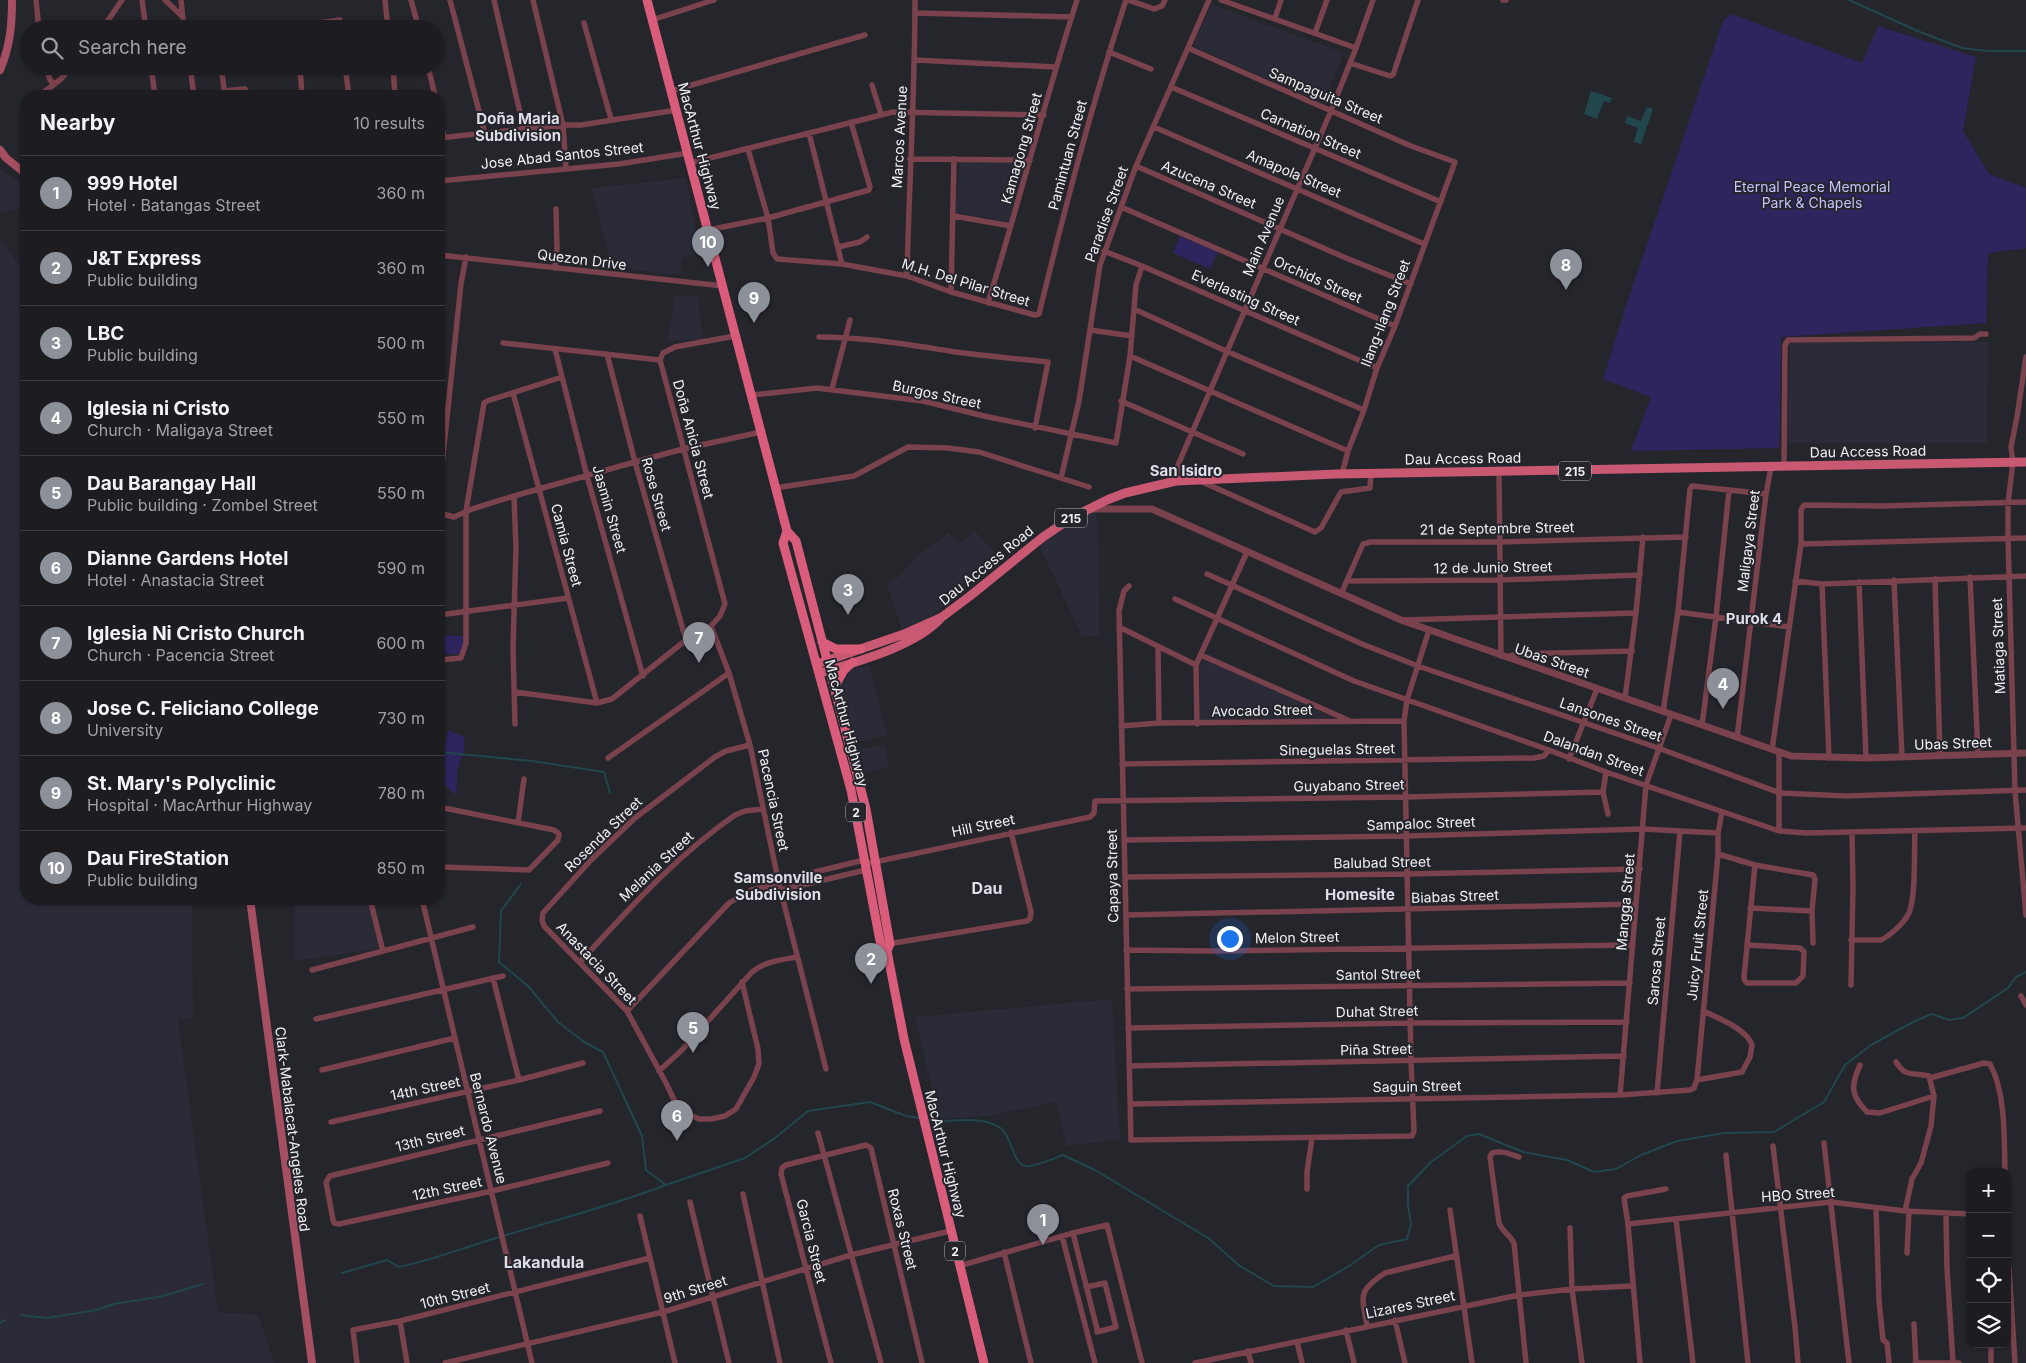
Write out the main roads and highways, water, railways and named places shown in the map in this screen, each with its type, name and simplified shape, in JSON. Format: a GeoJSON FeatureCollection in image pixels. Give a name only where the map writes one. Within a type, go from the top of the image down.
{"type":"FeatureCollection","features":[{"type":"Feature","properties":{"kind":"highway","name":"MacArthur Highway"},"geometry":{"type":"LineString","coordinates":[[647,0],[787,531],[796,541],[835,686],[866,809],[886,947]]}},
{"type":"Feature","properties":{"kind":"highway","name":"MacArthur Highway"},"geometry":{"type":"LineString","coordinates":[[787,531],[783,543],[851,790],[865,864],[886,947],[904,1039],[984,1363]]}},
{"type":"Feature","properties":{"kind":"highway"},"geometry":{"type":"LineString","coordinates":[[822,642],[836,649],[861,650]]}},
{"type":"Feature","properties":{"kind":"highway"},"geometry":{"type":"LineString","coordinates":[[835,686],[844,670],[853,662]]}},
{"type":"Feature","properties":{"kind":"main road"},"geometry":{"type":"LineString","coordinates":[[0,70],[6,57],[10,36],[12,0]]}},
{"type":"Feature","properties":{"kind":"main road"},"geometry":{"type":"LineString","coordinates":[[0,150],[6,158],[20,169]]}},
{"type":"Feature","properties":{"kind":"main road","name":"Dau Access Road"},"geometry":{"type":"LineString","coordinates":[[818,669],[853,662],[915,639],[930,630],[942,618],[1048,533],[1088,509],[1124,493],[1176,481],[1342,474],[2026,462]]}},
{"type":"Feature","properties":{"kind":"main road","name":"Dau Access Road"},"geometry":{"type":"LineString","coordinates":[[829,666],[861,650],[942,618]]}},
{"type":"Feature","properties":{"kind":"main road","name":"Clark-Mabalacat-Angeles Road"},"geometry":{"type":"LineString","coordinates":[[251,905],[312,1363]]}},
{"type":"Feature","properties":{"kind":"waterway"},"geometry":{"type":"LineString","coordinates":[[1849,0],[1920,32],[1962,48],[1987,51],[2026,51]]}},
{"type":"Feature","properties":{"kind":"waterway"},"geometry":{"type":"LineString","coordinates":[[445,753],[532,761],[604,772],[610,793]]}},
{"type":"Feature","properties":{"kind":"waterway"},"geometry":{"type":"LineString","coordinates":[[521,884],[501,911],[499,962],[528,986],[558,1022],[584,1042],[603,1052],[642,1136],[646,1170],[666,1185],[745,1158],[775,1138],[808,1111],[870,1102],[906,1116],[920,1118]]}},
{"type":"Feature","properties":{"kind":"waterway"},"geometry":{"type":"LineString","coordinates":[[928,1120],[973,1120],[991,1123],[1004,1131],[1016,1157],[1024,1166],[1038,1164],[1063,1155],[1095,1170],[1208,1238],[1240,1266],[1274,1286],[1313,1287],[1349,1266],[1379,1245],[1407,1239],[1411,1224],[1408,1186],[1431,1162],[1467,1136],[1479,1134],[1523,1152],[1567,1160],[1594,1172],[1616,1169],[1641,1155],[1677,1141],[1724,1133],[1774,1132],[1824,1102],[1845,1065],[1871,1045],[1932,1014],[1949,1020],[1963,1018],[2008,988],[2016,977],[2026,972]]}},
{"type":"Feature","properties":{"kind":"waterway"},"geometry":{"type":"LineString","coordinates":[[342,1273],[387,1260],[399,1267],[420,1262],[598,1208],[666,1185]]}},
{"type":"Feature","properties":{"kind":"waterway"},"geometry":{"type":"LineString","coordinates":[[21,1315],[47,1318],[97,1310],[114,1304],[163,1296],[203,1284]]}},
{"type":"Feature","properties":{"kind":"waterway"},"geometry":{"type":"LineString","coordinates":[[0,1323],[5,1320]]}},
{"type":"Feature","properties":{"kind":"place","name":"Dau FireStation"},"geometry":{"type":"Point","coordinates":[708,267]}},
{"type":"Feature","properties":{"kind":"place","name":"Jose C. Feliciano College"},"geometry":{"type":"Point","coordinates":[1566,290]}},
{"type":"Feature","properties":{"kind":"place","name":"St. Mary's Polyclinic"},"geometry":{"type":"Point","coordinates":[754,323]}},
{"type":"Feature","properties":{"kind":"place","name":"LBC"},"geometry":{"type":"Point","coordinates":[848,615]}},
{"type":"Feature","properties":{"kind":"place","name":"Iglesia Ni Cristo Church"},"geometry":{"type":"Point","coordinates":[699,663]}},
{"type":"Feature","properties":{"kind":"place","name":"Iglesia ni Cristo"},"geometry":{"type":"Point","coordinates":[1723,709]}},
{"type":"Feature","properties":{"kind":"place","name":"J&T Express"},"geometry":{"type":"Point","coordinates":[871,984]}},
{"type":"Feature","properties":{"kind":"place","name":"Dau Barangay Hall"},"geometry":{"type":"Point","coordinates":[693,1053]}},
{"type":"Feature","properties":{"kind":"place","name":"Dianne Gardens Hotel"},"geometry":{"type":"Point","coordinates":[677,1141]}},
{"type":"Feature","properties":{"kind":"place","name":"999 Hotel"},"geometry":{"type":"Point","coordinates":[1043,1245]}},
{"type":"Feature","properties":{"kind":"district","name":"Doña Maria Subdivision"},"geometry":{"type":"Point","coordinates":[518,126]}},
{"type":"Feature","properties":{"kind":"district","name":"San Isidro"},"geometry":{"type":"Point","coordinates":[1186,470]}},
{"type":"Feature","properties":{"kind":"district","name":"Purok 4"},"geometry":{"type":"Point","coordinates":[1754,618]}},
{"type":"Feature","properties":{"kind":"district","name":"Samsonville Subdivision"},"geometry":{"type":"Point","coordinates":[778,886]}},
{"type":"Feature","properties":{"kind":"district","name":"Dau"},"geometry":{"type":"Point","coordinates":[987,888]}},
{"type":"Feature","properties":{"kind":"district","name":"Homesite"},"geometry":{"type":"Point","coordinates":[1360,894]}},
{"type":"Feature","properties":{"kind":"district","name":"Lakandula"},"geometry":{"type":"Point","coordinates":[544,1262]}},
{"type":"Feature","properties":{"kind":"park label","name":"Eternal Peace Memorial Park & Chapels"},"geometry":{"type":"Point","coordinates":[1812,194]}}]}
